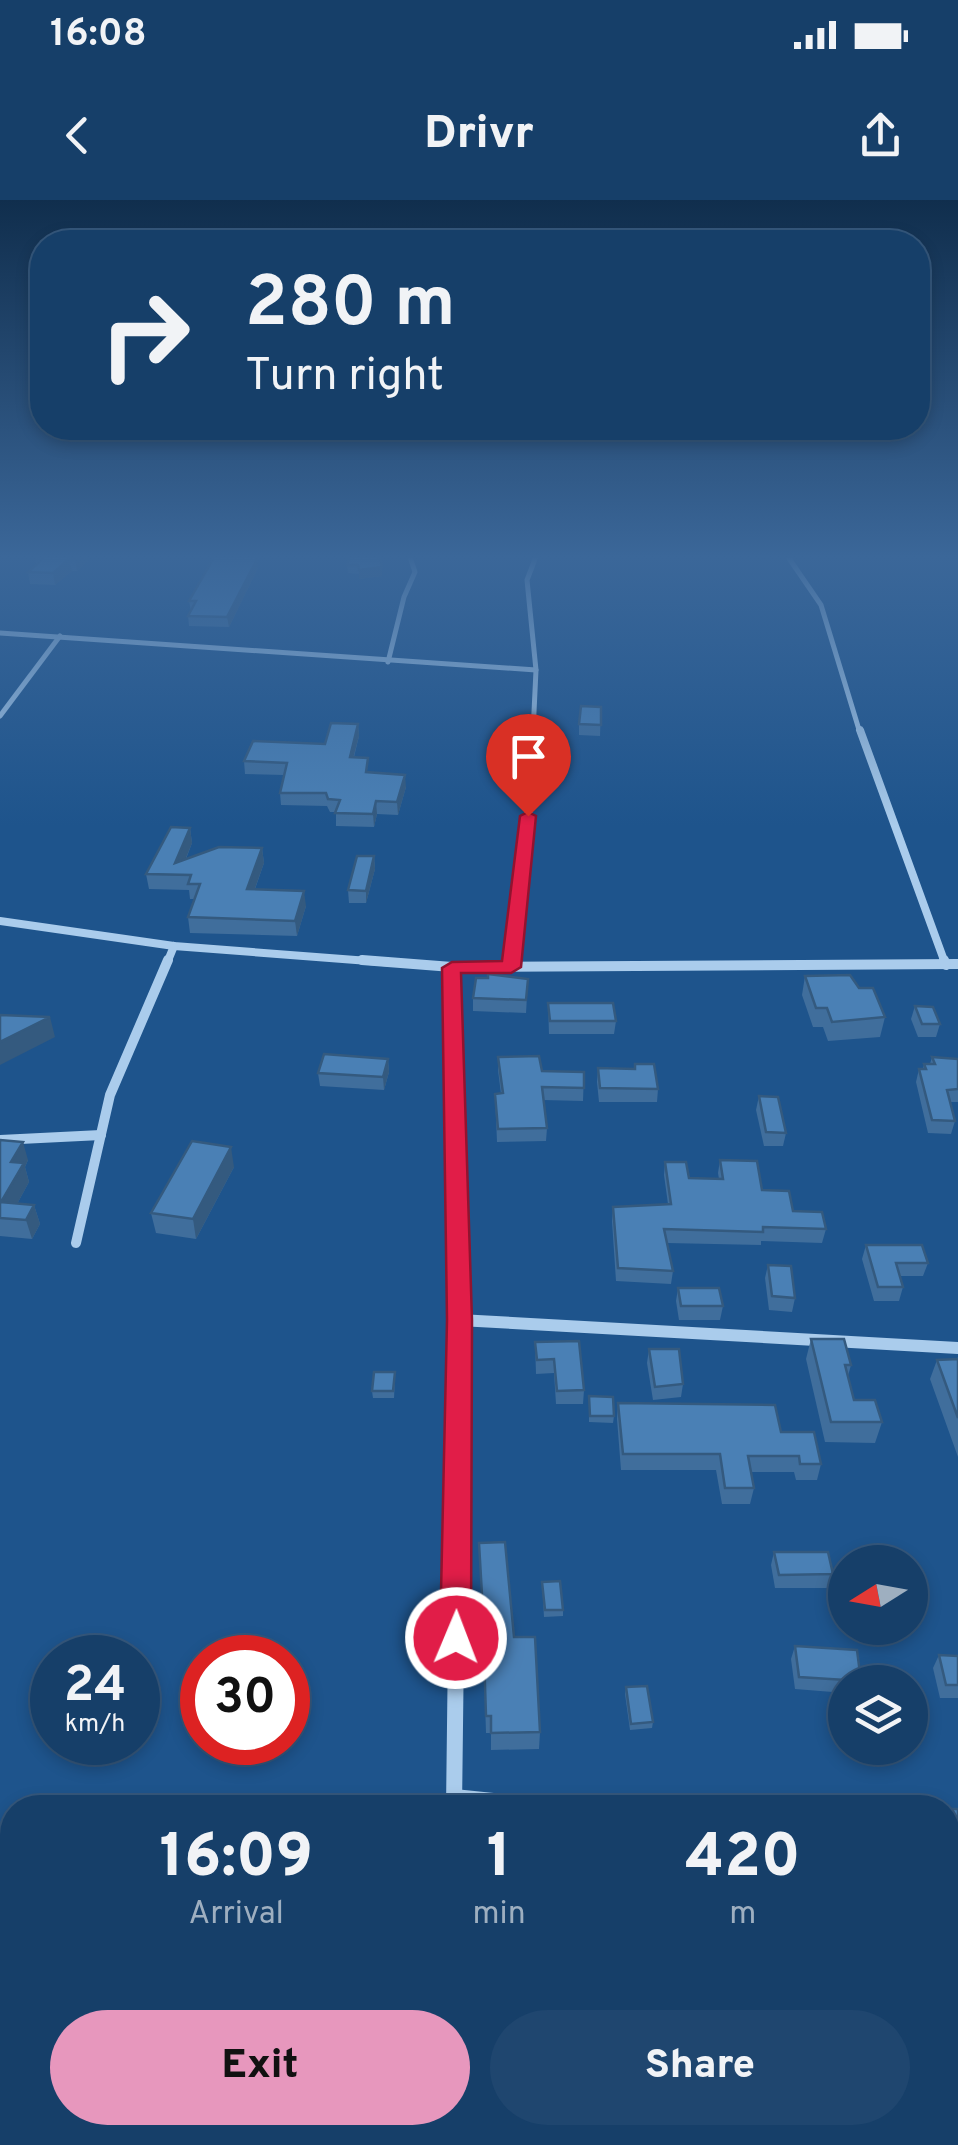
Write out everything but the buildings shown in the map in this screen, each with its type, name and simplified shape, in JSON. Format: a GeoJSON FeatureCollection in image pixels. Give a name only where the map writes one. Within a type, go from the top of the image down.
{"type":"FeatureCollection","features":[{"type":"Feature","properties":{"kind":"street"},"geometry":{"type":"LineString","coordinates":[[0,716],[53,645]]}},
{"type":"Feature","properties":{"kind":"street"},"geometry":{"type":"LineString","coordinates":[[171,645],[536,670]]}},
{"type":"Feature","properties":{"kind":"street"},"geometry":{"type":"LineString","coordinates":[[388,662],[392,645]]}},
{"type":"Feature","properties":{"kind":"street"},"geometry":{"type":"LineString","coordinates":[[511,967],[526,853],[536,670],[534,645]]}},
{"type":"Feature","properties":{"kind":"street"},"geometry":{"type":"LineString","coordinates":[[833,645],[946,965]]}},
{"type":"Feature","properties":{"kind":"street"},"geometry":{"type":"LineString","coordinates":[[0,921],[174,946],[452,968],[958,964]]}},
{"type":"Feature","properties":{"kind":"street"},"geometry":{"type":"LineString","coordinates":[[76,1243],[110,1095],[174,946]]}},
{"type":"Feature","properties":{"kind":"street"},"geometry":{"type":"LineString","coordinates":[[452,968],[459,1320],[454,1795]]}},
{"type":"Feature","properties":{"kind":"street"},"geometry":{"type":"LineString","coordinates":[[0,1140],[100,1135]]}},
{"type":"Feature","properties":{"kind":"street"},"geometry":{"type":"LineString","coordinates":[[459,1320],[958,1348]]}},
{"type":"Feature","properties":{"kind":"route"},"geometry":{"type":"LineString","coordinates":[[456,1638],[459,1320],[452,968],[511,967],[528,816]]}}]}
